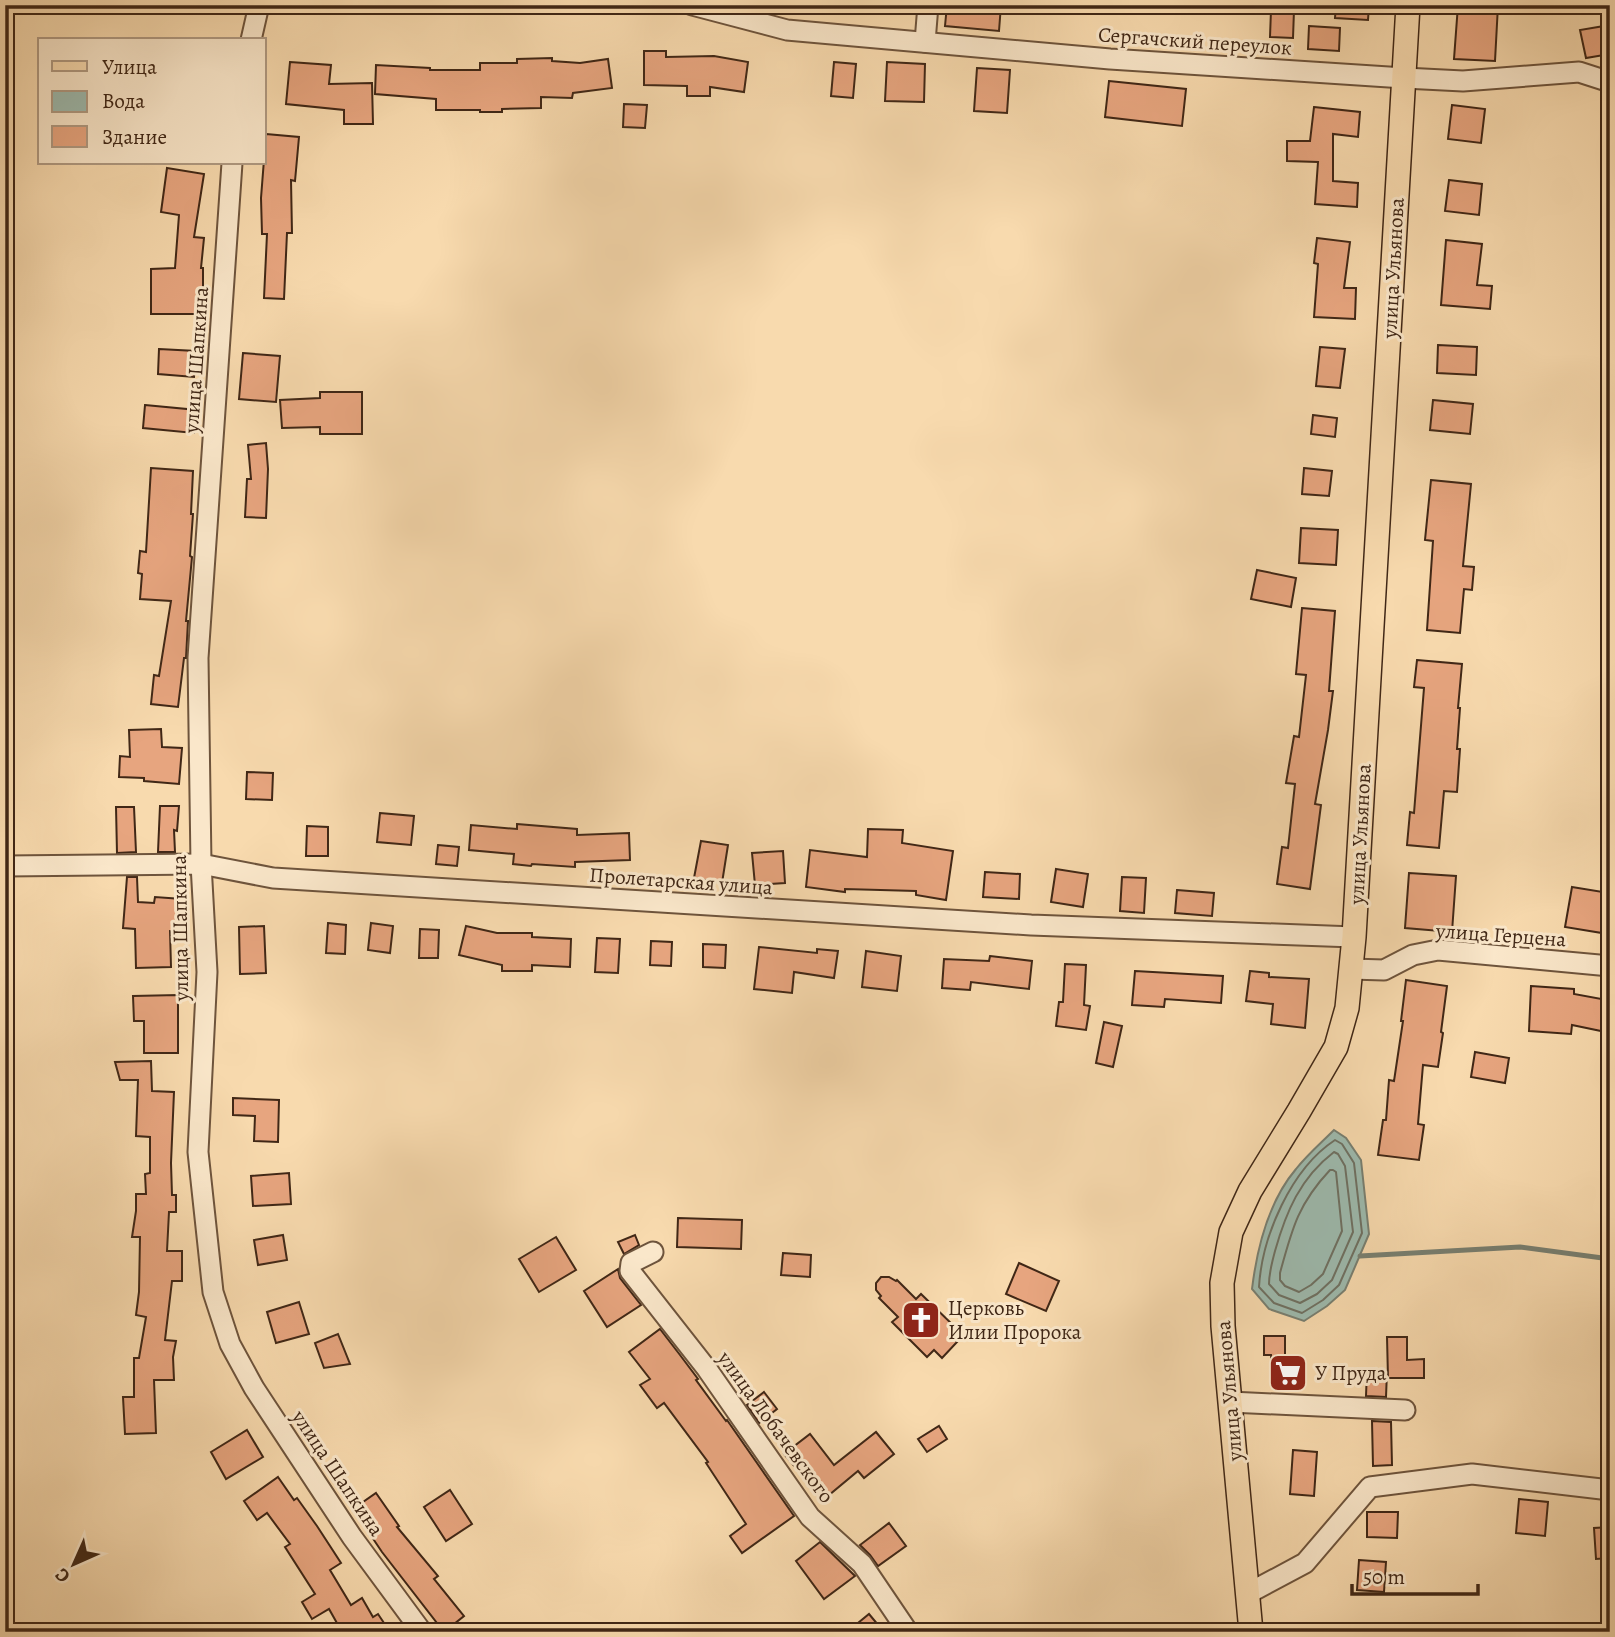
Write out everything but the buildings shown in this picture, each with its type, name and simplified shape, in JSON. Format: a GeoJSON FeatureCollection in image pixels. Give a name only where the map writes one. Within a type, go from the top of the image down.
{"type":"FeatureCollection","features":[{"type":"Feature","properties":{"kind":"main road","name":"улица Ульянова"},"geometry":{"type":"LineString","coordinates":[[1251,1632],[1223,1326],[1222,1283],[1231,1232],[1250,1191],[1336,1047],[1347,1008],[1354,937],[1408,5]]}},
{"type":"Feature","properties":{"kind":"street"},"geometry":{"type":"LineString","coordinates":[[252,38],[260,5]]}},
{"type":"Feature","properties":{"kind":"street","name":"Сергачский переулок"},"geometry":{"type":"LineString","coordinates":[[692,5],[787,30],[1110,59],[1463,81],[1579,72]]}},
{"type":"Feature","properties":{"kind":"street"},"geometry":{"type":"LineString","coordinates":[[925,43],[928,5]]}},
{"type":"Feature","properties":{"kind":"street"},"geometry":{"type":"LineString","coordinates":[[1579,72],[1610,65]]}},
{"type":"Feature","properties":{"kind":"street"},"geometry":{"type":"LineString","coordinates":[[1579,72],[1610,82]]}},
{"type":"Feature","properties":{"kind":"street","name":"улица Шапкина"},"geometry":{"type":"LineString","coordinates":[[232,164],[198,658],[201,864],[207,972],[198,1152],[213,1292],[230,1344],[254,1388],[352,1537],[422,1632]]}},
{"type":"Feature","properties":{"kind":"street","name":"Пролетарская улица"},"geometry":{"type":"LineString","coordinates":[[5,866],[201,864],[287,879],[1031,925],[1354,937]]}},
{"type":"Feature","properties":{"kind":"street","name":"улица Герцена"},"geometry":{"type":"LineString","coordinates":[[1351,969],[1384,970],[1413,955],[1438,950],[1610,966]]}},
{"type":"Feature","properties":{"kind":"street","name":"улица Лобачевского"},"geometry":{"type":"LineString","coordinates":[[653,1252],[631,1263],[630,1271],[706,1369],[810,1517],[862,1564],[908,1632]]}},
{"type":"Feature","properties":{"kind":"street"},"geometry":{"type":"LineString","coordinates":[[1230,1402],[1405,1410]]}},
{"type":"Feature","properties":{"kind":"street"},"geometry":{"type":"LineString","coordinates":[[1247,1594],[1305,1563],[1370,1487],[1472,1474],[1610,1490]]}},
{"type":"Feature","properties":{"kind":"water"},"geometry":{"type":"Polygon","coordinates":[[[1334,1130],[1346,1138],[1361,1160],[1369,1234],[1345,1290],[1304,1321],[1269,1309],[1252,1289],[1254,1273],[1265,1226],[1278,1196],[1300,1164],[1334,1130]]]}},
{"type":"Feature","properties":{"kind":"waterway"},"geometry":{"type":"LineString","coordinates":[[1360,1256],[1520,1247],[1610,1259]]}},
{"type":"Feature","properties":{"kind":"place","name":"Церковь Илии Пророка"},"geometry":{"type":"Point","coordinates":[921,1320]}},
{"type":"Feature","properties":{"kind":"place","name":"У Пруда"},"geometry":{"type":"Point","coordinates":[1288,1373]}}]}
